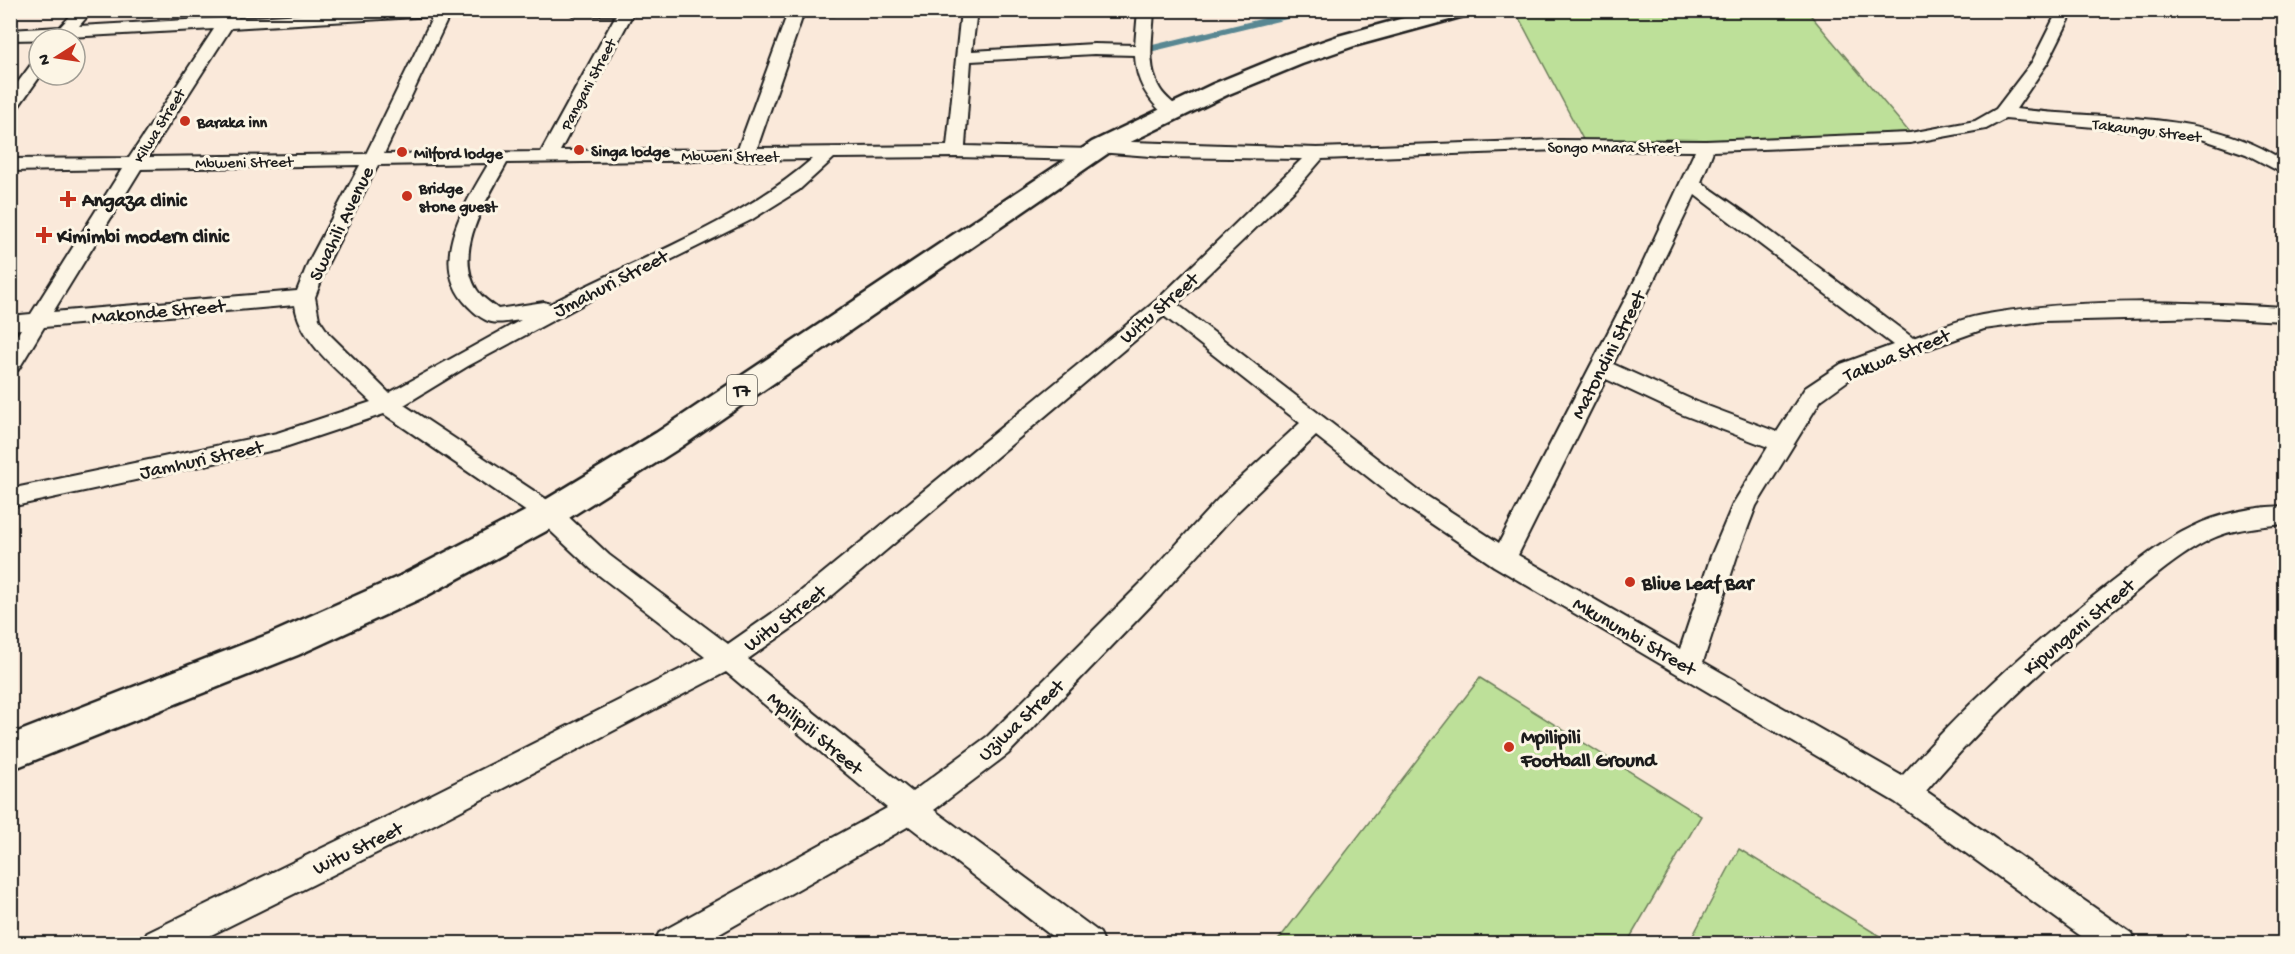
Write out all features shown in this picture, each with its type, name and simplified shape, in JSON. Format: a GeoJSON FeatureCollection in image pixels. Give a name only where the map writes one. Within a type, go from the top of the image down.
{"type":"FeatureCollection","features":[{"type":"Feature","properties":{"kind":"highway","name":"T7"},"geometry":{"type":"LineString","coordinates":[[10,753],[285,644],[413,586],[549,514],[658,447],[1095,151],[1221,88],[1294,59],[1346,41],[1460,10]]}},
{"type":"Feature","properties":{"kind":"street"},"geometry":{"type":"LineString","coordinates":[[69,27],[85,10]]}},
{"type":"Feature","properties":{"kind":"street"},"geometry":{"type":"LineString","coordinates":[[87,33],[230,17],[535,10]]}},
{"type":"Feature","properties":{"kind":"street"},"geometry":{"type":"LineString","coordinates":[[573,10],[834,10]]}},
{"type":"Feature","properties":{"kind":"street"},"geometry":{"type":"LineString","coordinates":[[955,151],[962,110],[969,10]]}},
{"type":"Feature","properties":{"kind":"street"},"geometry":{"type":"LineString","coordinates":[[1146,10],[1144,72],[1150,92],[1173,113]]}},
{"type":"Feature","properties":{"kind":"street","name":"Songo Mnara Street"},"geometry":{"type":"LineString","coordinates":[[1095,151],[1317,154],[1559,146],[1706,147],[1910,138],[1980,125],[2002,113],[2011,104],[2040,62],[2066,10]]}},
{"type":"Feature","properties":{"kind":"street","name":"Swahili Avenue"},"geometry":{"type":"LineString","coordinates":[[444,11],[390,125],[318,262],[305,297],[308,320],[321,339],[387,405],[549,514]]}},
{"type":"Feature","properties":{"kind":"street","name":"Pangani Street"},"geometry":{"type":"LineString","coordinates":[[547,158],[627,11]]}},
{"type":"Feature","properties":{"kind":"street"},"geometry":{"type":"LineString","coordinates":[[744,156],[797,11]]}},
{"type":"Feature","properties":{"kind":"street","name":"Kilwa Street"},"geometry":{"type":"LineString","coordinates":[[10,365],[134,163],[230,17]]}},
{"type":"Feature","properties":{"kind":"street"},"geometry":{"type":"LineString","coordinates":[[10,35],[27,35]]}},
{"type":"Feature","properties":{"kind":"street"},"geometry":{"type":"LineString","coordinates":[[964,56],[1094,49],[1144,50]]}},
{"type":"Feature","properties":{"kind":"street"},"geometry":{"type":"LineString","coordinates":[[10,106],[27,83]]}},
{"type":"Feature","properties":{"kind":"street","name":"Takaungu Street"},"geometry":{"type":"LineString","coordinates":[[2002,113],[2048,120],[2139,125],[2204,135],[2252,150],[2284,169]]}},
{"type":"Feature","properties":{"kind":"street","name":"Matondini Street"},"geometry":{"type":"LineString","coordinates":[[1503,559],[1691,184],[1706,147]]}},
{"type":"Feature","properties":{"kind":"street","name":"Mbweni Street"},"geometry":{"type":"LineString","coordinates":[[10,165],[547,158],[626,154],[744,156],[955,151],[1095,151]]}},
{"type":"Feature","properties":{"kind":"street","name":"Jmahuri Street"},"geometry":{"type":"LineString","coordinates":[[387,405],[460,361],[769,202],[817,167],[828,154]]}},
{"type":"Feature","properties":{"kind":"street","name":"Witu Street"},"geometry":{"type":"LineString","coordinates":[[158,944],[418,817],[728,658],[802,606],[1164,305],[1290,184],[1317,154]]}},
{"type":"Feature","properties":{"kind":"street"},"geometry":{"type":"LineString","coordinates":[[501,158],[466,225],[459,248],[459,264],[464,283],[468,292],[493,317],[565,306]]}},
{"type":"Feature","properties":{"kind":"street"},"geometry":{"type":"LineString","coordinates":[[1691,184],[1743,218],[1845,300],[1910,347]]}},
{"type":"Feature","properties":{"kind":"street","name":"Makonde Street"},"geometry":{"type":"LineString","coordinates":[[10,323],[305,297]]}},
{"type":"Feature","properties":{"kind":"street","name":"Mkunumbi Street"},"geometry":{"type":"LineString","coordinates":[[1164,305],[1410,496],[1503,559],[1905,793],[2120,944]]}},
{"type":"Feature","properties":{"kind":"street","name":"Takwa Street"},"geometry":{"type":"LineString","coordinates":[[1688,667],[1724,556],[1745,504],[1813,394],[1849,369],[1981,322],[2043,314],[2208,310],[2284,314]]}},
{"type":"Feature","properties":{"kind":"street"},"geometry":{"type":"LineString","coordinates":[[1600,367],[1689,408],[1782,443]]}},
{"type":"Feature","properties":{"kind":"street","name":"Jamhuri Street"},"geometry":{"type":"LineString","coordinates":[[10,498],[279,441],[387,405]]}},
{"type":"Feature","properties":{"kind":"street","name":"Uziwa Street"},"geometry":{"type":"LineString","coordinates":[[670,944],[911,810],[998,745],[1152,588],[1228,505],[1315,423]]}},
{"type":"Feature","properties":{"kind":"street","name":"Mpilipili Street"},"geometry":{"type":"LineString","coordinates":[[549,514],[600,562],[696,637],[728,658],[911,810],[1089,944]]}},
{"type":"Feature","properties":{"kind":"street","name":"Kipungani Street"},"geometry":{"type":"LineString","coordinates":[[1905,793],[1945,747],[2002,690],[2084,618],[2161,558],[2201,533],[2243,519],[2284,515]]}},
{"type":"Feature","properties":{"kind":"green space"},"geometry":{"type":"Polygon","coordinates":[[[1807,11],[1910,133],[1586,145],[1518,16],[1807,11]]]}},
{"type":"Feature","properties":{"kind":"green space","name":"Mpilipili Football Ground"},"geometry":{"type":"Polygon","coordinates":[[[1480,678],[1701,816],[1627,943],[1276,943],[1480,678]]]}},
{"type":"Feature","properties":{"kind":"green space"},"geometry":{"type":"Polygon","coordinates":[[[1739,849],[1891,943],[1689,943],[1739,849]]]}},
{"type":"Feature","properties":{"kind":"waterway"},"geometry":{"type":"LineString","coordinates":[[1145,50],[1311,10]]}},
{"type":"Feature","properties":{"kind":"place","name":"Baraka inn"},"geometry":{"type":"Point","coordinates":[185,121]}},
{"type":"Feature","properties":{"kind":"place","name":"Singa lodge"},"geometry":{"type":"Point","coordinates":[579,150]}},
{"type":"Feature","properties":{"kind":"place","name":"Milford lodge"},"geometry":{"type":"Point","coordinates":[402,152]}},
{"type":"Feature","properties":{"kind":"place","name":"Bridge stone guest"},"geometry":{"type":"Point","coordinates":[407,196]}},
{"type":"Feature","properties":{"kind":"place","name":"Angaza clinic"},"geometry":{"type":"Point","coordinates":[68,199]}},
{"type":"Feature","properties":{"kind":"place","name":"Kimimbi modern clinic"},"geometry":{"type":"Point","coordinates":[44,235]}},
{"type":"Feature","properties":{"kind":"place","name":"Bliue Leaf Bar"},"geometry":{"type":"Point","coordinates":[1630,582]}},
{"type":"Feature","properties":{"kind":"place","name":"Mpilipili Football Ground"},"geometry":{"type":"Point","coordinates":[1509,747]}}]}
